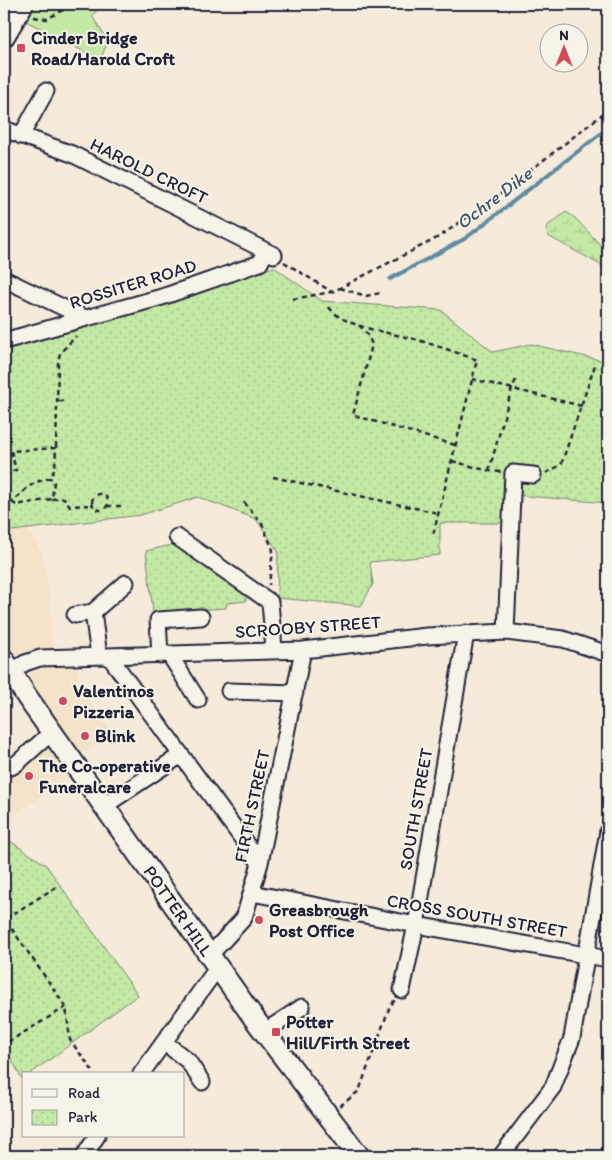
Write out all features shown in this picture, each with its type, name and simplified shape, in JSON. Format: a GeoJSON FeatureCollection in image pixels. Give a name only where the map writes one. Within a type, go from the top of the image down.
{"type":"FeatureCollection","features":[{"type":"Feature","properties":{"kind":"main road"},"geometry":{"type":"LineString","coordinates":[[4,36],[20,8]]}},
{"type":"Feature","properties":{"kind":"main road","name":"POTTER HILL"},"geometry":{"type":"LineString","coordinates":[[7,666],[51,733],[264,1032],[359,1156]]}},
{"type":"Feature","properties":{"kind":"street"},"geometry":{"type":"LineString","coordinates":[[21,136],[46,91]]}},
{"type":"Feature","properties":{"kind":"street","name":"HAROLD CROFT"},"geometry":{"type":"LineString","coordinates":[[4,129],[72,154],[270,253]]}},
{"type":"Feature","properties":{"kind":"street","name":"ROSSITER ROAD"},"geometry":{"type":"LineString","coordinates":[[4,342],[162,297],[260,263],[270,253]]}},
{"type":"Feature","properties":{"kind":"street"},"geometry":{"type":"LineString","coordinates":[[4,279],[83,319]]}},
{"type":"Feature","properties":{"kind":"street"},"geometry":{"type":"LineString","coordinates":[[506,632],[513,473],[532,475]]}},
{"type":"Feature","properties":{"kind":"street"},"geometry":{"type":"LineString","coordinates":[[177,537],[270,602],[274,649]]}},
{"type":"Feature","properties":{"kind":"street"},"geometry":{"type":"LineString","coordinates":[[75,615],[92,612],[126,583]]}},
{"type":"Feature","properties":{"kind":"street"},"geometry":{"type":"LineString","coordinates":[[92,612],[104,656],[181,755],[260,863]]}},
{"type":"Feature","properties":{"kind":"street"},"geometry":{"type":"LineString","coordinates":[[198,700],[165,655],[158,620],[201,617]]}},
{"type":"Feature","properties":{"kind":"street","name":"SCROOBY STREET"},"geometry":{"type":"LineString","coordinates":[[7,666],[40,658],[165,655],[274,649],[303,650],[466,633],[506,632],[563,639],[608,654]]}},
{"type":"Feature","properties":{"kind":"street","name":"SOUTH STREET"},"geometry":{"type":"LineString","coordinates":[[402,990],[416,925],[466,633]]}},
{"type":"Feature","properties":{"kind":"street","name":"FIRTH STREET"},"geometry":{"type":"LineString","coordinates":[[142,1072],[244,918],[260,863],[303,650]]}},
{"type":"Feature","properties":{"kind":"street"},"geometry":{"type":"LineString","coordinates":[[229,691],[295,693]]}},
{"type":"Feature","properties":{"kind":"street"},"geometry":{"type":"LineString","coordinates":[[4,767],[11,767],[16,764],[51,733]]}},
{"type":"Feature","properties":{"kind":"street"},"geometry":{"type":"LineString","coordinates":[[104,806],[181,755]]}},
{"type":"Feature","properties":{"kind":"street"},"geometry":{"type":"LineString","coordinates":[[501,1156],[553,1087],[572,1038],[608,832]]}},
{"type":"Feature","properties":{"kind":"street","name":"CROSS SOUTH STREET"},"geometry":{"type":"LineString","coordinates":[[252,893],[416,925],[608,959]]}},
{"type":"Feature","properties":{"kind":"street"},"geometry":{"type":"LineString","coordinates":[[264,1032],[302,1007]]}},
{"type":"Feature","properties":{"kind":"street"},"geometry":{"type":"LineString","coordinates":[[164,1042],[188,1061],[202,1082]]}},
{"type":"Feature","properties":{"kind":"street"},"geometry":{"type":"LineString","coordinates":[[84,1156],[96,1138]]}},
{"type":"Feature","properties":{"kind":"path"},"geometry":{"type":"LineString","coordinates":[[20,8],[47,19],[73,4]]}},
{"type":"Feature","properties":{"kind":"path"},"geometry":{"type":"LineString","coordinates":[[605,4],[608,8]]}},
{"type":"Feature","properties":{"kind":"path"},"geometry":{"type":"LineString","coordinates":[[293,299],[332,292],[438,237],[496,197],[608,110]]}},
{"type":"Feature","properties":{"kind":"path"},"geometry":{"type":"LineString","coordinates":[[270,253],[332,292]]}},
{"type":"Feature","properties":{"kind":"path"},"geometry":{"type":"LineString","coordinates":[[340,288],[366,296],[380,293]]}},
{"type":"Feature","properties":{"kind":"path"},"geometry":{"type":"LineString","coordinates":[[329,307],[334,314],[358,324],[418,340],[477,360],[433,535]]}},
{"type":"Feature","properties":{"kind":"path"},"geometry":{"type":"LineString","coordinates":[[51,478],[55,467],[60,353],[82,331],[83,319]]}},
{"type":"Feature","properties":{"kind":"path"},"geometry":{"type":"LineString","coordinates":[[358,324],[368,335],[372,345],[353,415],[456,445]]}},
{"type":"Feature","properties":{"kind":"path"},"geometry":{"type":"LineString","coordinates":[[532,475],[549,473],[561,465],[596,365]]}},
{"type":"Feature","properties":{"kind":"path"},"geometry":{"type":"LineString","coordinates":[[472,379],[582,406]]}},
{"type":"Feature","properties":{"kind":"path"},"geometry":{"type":"LineString","coordinates":[[489,471],[512,388],[516,380]]}},
{"type":"Feature","properties":{"kind":"path"},"geometry":{"type":"LineString","coordinates":[[58,401],[64,401]]}},
{"type":"Feature","properties":{"kind":"path"},"geometry":{"type":"LineString","coordinates":[[4,474],[16,470],[11,451],[56,448]]}},
{"type":"Feature","properties":{"kind":"path"},"geometry":{"type":"LineString","coordinates":[[452,461],[489,471],[513,473]]}},
{"type":"Feature","properties":{"kind":"path"},"geometry":{"type":"LineString","coordinates":[[273,477],[438,513]]}},
{"type":"Feature","properties":{"kind":"path"},"geometry":{"type":"LineString","coordinates":[[51,478],[54,482],[52,500]]}},
{"type":"Feature","properties":{"kind":"path"},"geometry":{"type":"LineString","coordinates":[[4,506],[12,502],[30,483],[51,478]]}},
{"type":"Feature","properties":{"kind":"path"},"geometry":{"type":"LineString","coordinates":[[92,505],[93,498],[100,494],[106,498],[107,506]]}},
{"type":"Feature","properties":{"kind":"path"},"geometry":{"type":"LineString","coordinates":[[12,502],[16,505],[64,498],[70,506],[92,505],[98,510],[107,506],[124,506]]}},
{"type":"Feature","properties":{"kind":"path"},"geometry":{"type":"LineString","coordinates":[[244,502],[262,524],[273,550],[269,575],[270,602]]}},
{"type":"Feature","properties":{"kind":"path"},"geometry":{"type":"LineString","coordinates":[[56,886],[5,919],[66,1007],[70,1040],[94,1072]]}},
{"type":"Feature","properties":{"kind":"path"},"geometry":{"type":"LineString","coordinates":[[327,1116],[359,1091],[390,1006],[402,990]]}},
{"type":"Feature","properties":{"kind":"path"},"geometry":{"type":"LineString","coordinates":[[8,1042],[66,1007]]}},
{"type":"Feature","properties":{"kind":"shaded area"},"geometry":{"type":"Polygon","coordinates":[[[28,528],[43,555],[50,599],[53,657],[75,664],[84,694],[113,735],[72,760],[78,770],[13,816],[4,804],[4,777],[56,740],[4,660],[4,532],[28,528]]]}},
{"type":"Feature","properties":{"kind":"green space"},"geometry":{"type":"Polygon","coordinates":[[[34,4],[103,4],[92,16],[108,41],[100,60],[24,20],[34,4]]]}},
{"type":"Feature","properties":{"kind":"green space"},"geometry":{"type":"Polygon","coordinates":[[[566,212],[574,217],[608,253],[608,269],[548,236],[546,227],[566,212]]]}},
{"type":"Feature","properties":{"kind":"green space"},"geometry":{"type":"Polygon","coordinates":[[[274,267],[322,301],[441,310],[493,352],[531,344],[608,362],[608,503],[515,495],[502,523],[440,523],[440,555],[370,562],[373,584],[361,606],[277,598],[278,551],[256,519],[198,497],[141,515],[4,532],[4,345],[274,267]]]}},
{"type":"Feature","properties":{"kind":"green space"},"geometry":{"type":"Polygon","coordinates":[[[175,544],[246,592],[246,601],[227,603],[226,608],[153,613],[146,551],[175,544]]]}},
{"type":"Feature","properties":{"kind":"green space"},"geometry":{"type":"Polygon","coordinates":[[[4,837],[46,865],[138,995],[33,1072],[22,1072],[22,1079],[4,1045],[4,837]]]}},
{"type":"Feature","properties":{"kind":"waterway","name":"Ochre Dike"},"geometry":{"type":"LineString","coordinates":[[390,279],[466,238],[608,128]]}},
{"type":"Feature","properties":{"kind":"place","name":"Cinder Bridge Road/Harold Croft"},"geometry":{"type":"Point","coordinates":[21,48]}},
{"type":"Feature","properties":{"kind":"place","name":"Valentinos Pizzeria"},"geometry":{"type":"Point","coordinates":[63,701]}},
{"type":"Feature","properties":{"kind":"place","name":"Blink"},"geometry":{"type":"Point","coordinates":[85,736]}},
{"type":"Feature","properties":{"kind":"place","name":"The Co-operative Funeralcare"},"geometry":{"type":"Point","coordinates":[29,776]}},
{"type":"Feature","properties":{"kind":"place","name":"Greasbrough Post Office"},"geometry":{"type":"Point","coordinates":[259,920]}},
{"type":"Feature","properties":{"kind":"place","name":"Potter Hill/Firth Street"},"geometry":{"type":"Point","coordinates":[276,1032]}}]}
